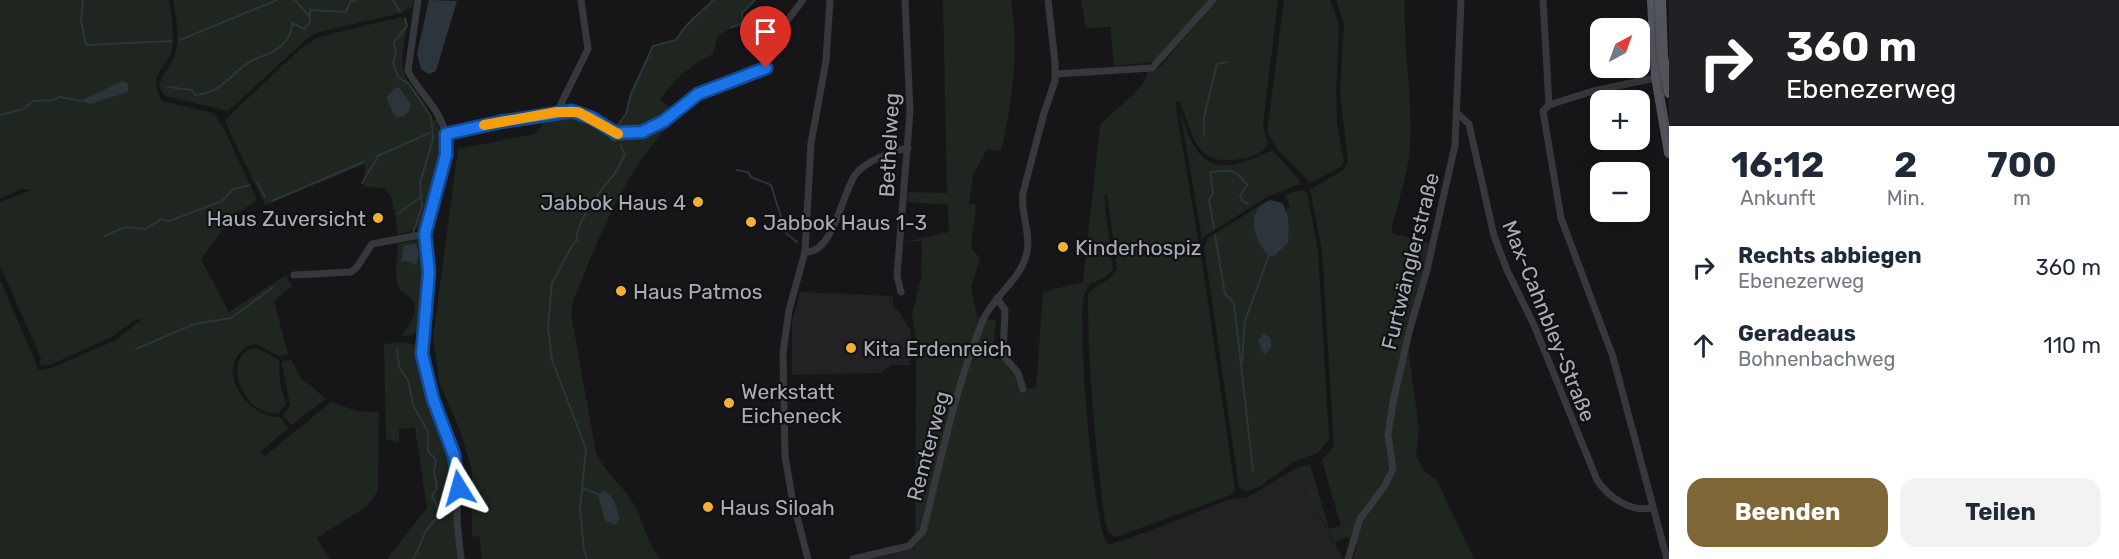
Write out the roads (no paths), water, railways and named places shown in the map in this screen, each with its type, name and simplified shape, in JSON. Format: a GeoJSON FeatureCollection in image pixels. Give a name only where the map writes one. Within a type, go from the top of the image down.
{"type":"FeatureCollection","features":[{"type":"Feature","properties":{"kind":"main road"},"geometry":{"type":"LineString","coordinates":[[1652,0],[1669,153]]}},
{"type":"Feature","properties":{"kind":"main road"},"geometry":{"type":"LineString","coordinates":[[1660,0],[1661,77],[1669,93]]}},
{"type":"Feature","properties":{"kind":"street"},"geometry":{"type":"LineString","coordinates":[[418,0],[408,71],[434,104],[446,134],[446,155],[425,234],[429,272],[422,339],[423,362],[458,471],[457,521],[461,559]]}},
{"type":"Feature","properties":{"kind":"street"},"geometry":{"type":"LineString","coordinates":[[557,112],[588,49],[581,0]]}},
{"type":"Feature","properties":{"kind":"street"},"geometry":{"type":"LineString","coordinates":[[446,134],[557,112],[578,112],[619,134],[648,129],[670,117],[698,94],[766,68],[781,29],[803,0]]}},
{"type":"Feature","properties":{"kind":"street"},"geometry":{"type":"LineString","coordinates":[[808,559],[792,497],[785,456],[783,353],[789,310],[805,252],[811,142],[826,61],[830,0]]}},
{"type":"Feature","properties":{"kind":"street","name":"Bethelweg"},"geometry":{"type":"LineString","coordinates":[[901,292],[897,276],[910,111],[905,0]]}},
{"type":"Feature","properties":{"kind":"street","name":"Remterweg"},"geometry":{"type":"LineString","coordinates":[[853,559],[909,546],[923,531],[963,379],[983,320],[1019,271],[1027,252],[1029,230],[1023,208],[1023,193],[1056,74],[1048,0]]}},
{"type":"Feature","properties":{"kind":"street"},"geometry":{"type":"LineString","coordinates":[[1056,74],[1152,68],[1213,0]]}},
{"type":"Feature","properties":{"kind":"street","name":"Furtwänglerstraße"},"geometry":{"type":"LineString","coordinates":[[1348,559],[1360,519],[1388,481],[1393,469],[1388,435],[1391,413],[1455,145],[1461,0]]}},
{"type":"Feature","properties":{"kind":"street"},"geometry":{"type":"LineString","coordinates":[[1543,0],[1549,105]]}},
{"type":"Feature","properties":{"kind":"street"},"geometry":{"type":"LineString","coordinates":[[1661,77],[1593,91],[1549,105],[1543,111],[1562,218],[1613,357],[1667,559]]}},
{"type":"Feature","properties":{"kind":"street","name":"Max-Cahnbley-Straße"},"geometry":{"type":"LineString","coordinates":[[1456,112],[1469,124],[1484,198],[1500,253],[1534,325],[1597,480],[1603,489],[1630,507],[1643,510],[1652,508]]}},
{"type":"Feature","properties":{"kind":"street"},"geometry":{"type":"LineString","coordinates":[[805,252],[814,252],[825,243],[851,184],[862,168],[908,148]]}},
{"type":"Feature","properties":{"kind":"street"},"geometry":{"type":"LineString","coordinates":[[294,275],[351,272],[357,267],[372,244],[425,234]]}},
{"type":"Feature","properties":{"kind":"street"},"geometry":{"type":"LineString","coordinates":[[997,298],[1005,310],[1003,355],[1018,373],[1023,389]]}},
{"type":"Feature","properties":{"kind":"waterway"},"geometry":{"type":"LineString","coordinates":[[83,0],[81,20],[86,45],[171,41]]}},
{"type":"Feature","properties":{"kind":"waterway"},"geometry":{"type":"LineString","coordinates":[[180,40],[277,0]]}},
{"type":"Feature","properties":{"kind":"waterway"},"geometry":{"type":"LineString","coordinates":[[295,0],[309,16]]}},
{"type":"Feature","properties":{"kind":"waterway"},"geometry":{"type":"LineString","coordinates":[[168,87],[192,90],[195,95],[215,90],[247,63],[280,47],[289,36],[292,23],[304,29],[310,22],[310,10],[346,12],[350,2],[357,0]]}},
{"type":"Feature","properties":{"kind":"waterway"},"geometry":{"type":"LineString","coordinates":[[393,0],[400,12]]}},
{"type":"Feature","properties":{"kind":"waterway"},"geometry":{"type":"LineString","coordinates":[[614,130],[626,114],[631,94],[653,46],[676,40],[689,23],[713,0]]}},
{"type":"Feature","properties":{"kind":"waterway"},"geometry":{"type":"LineString","coordinates":[[732,27],[743,23],[742,13],[755,0]]}},
{"type":"Feature","properties":{"kind":"waterway"},"geometry":{"type":"LineString","coordinates":[[405,18],[407,26],[394,42],[396,53],[393,63],[398,77],[409,84],[431,117],[433,139],[420,183],[422,206],[413,233]]}},
{"type":"Feature","properties":{"kind":"waterway"},"geometry":{"type":"LineString","coordinates":[[1204,136],[1204,117],[1217,64],[1227,62]]}},
{"type":"Feature","properties":{"kind":"waterway"},"geometry":{"type":"LineString","coordinates":[[0,115],[23,109],[34,101],[53,100],[60,97],[81,101]]}},
{"type":"Feature","properties":{"kind":"waterway"},"geometry":{"type":"LineString","coordinates":[[377,156],[430,133]]}},
{"type":"Feature","properties":{"kind":"waterway"},"geometry":{"type":"LineString","coordinates":[[611,134],[610,138],[615,141]]}},
{"type":"Feature","properties":{"kind":"waterway"},"geometry":{"type":"LineString","coordinates":[[587,559],[580,509],[586,449],[552,360],[548,327],[552,283],[577,240],[585,215],[615,174],[625,155],[621,146]]}},
{"type":"Feature","properties":{"kind":"waterway"},"geometry":{"type":"LineString","coordinates":[[362,183],[379,155]]}},
{"type":"Feature","properties":{"kind":"waterway"},"geometry":{"type":"LineString","coordinates":[[272,201],[363,162]]}},
{"type":"Feature","properties":{"kind":"waterway"},"geometry":{"type":"LineString","coordinates":[[737,170],[748,172],[751,177],[771,185],[786,233],[797,242]]}},
{"type":"Feature","properties":{"kind":"waterway"},"geometry":{"type":"LineString","coordinates":[[1214,228],[1209,200],[1213,193],[1210,172],[1226,170],[1239,175],[1247,185],[1240,196],[1242,201],[1248,204]]}},
{"type":"Feature","properties":{"kind":"waterway"},"geometry":{"type":"LineString","coordinates":[[258,183],[265,197]]}},
{"type":"Feature","properties":{"kind":"waterway"},"geometry":{"type":"LineString","coordinates":[[105,236],[125,227],[146,229],[161,219],[169,221],[222,201],[233,189],[250,185]]}},
{"type":"Feature","properties":{"kind":"waterway"},"geometry":{"type":"LineString","coordinates":[[398,214],[422,196]]}},
{"type":"Feature","properties":{"kind":"waterway"},"geometry":{"type":"LineString","coordinates":[[1215,235],[1225,294],[1234,303],[1253,471]]}},
{"type":"Feature","properties":{"kind":"waterway"},"geometry":{"type":"LineString","coordinates":[[1242,362],[1245,321],[1269,255]]}},
{"type":"Feature","properties":{"kind":"waterway"},"geometry":{"type":"LineString","coordinates":[[136,349],[194,324],[231,318],[272,288]]}},
{"type":"Feature","properties":{"kind":"waterway"},"geometry":{"type":"LineString","coordinates":[[397,349],[399,367],[408,380],[413,405],[428,432],[428,451],[436,460],[434,472],[437,488],[432,496],[438,514],[425,533],[413,559]]}},
{"type":"Feature","properties":{"kind":"waterway"},"geometry":{"type":"LineString","coordinates":[[582,488],[598,494]]}},
{"type":"Feature","properties":{"kind":"tram line"},"geometry":{"type":"LineString","coordinates":[[1654,0],[1656,54],[1669,139]]}},
{"type":"Feature","properties":{"kind":"place","name":"Jabbok Haus 4"},"geometry":{"type":"Point","coordinates":[698,202]}},
{"type":"Feature","properties":{"kind":"place","name":"Haus Zuversicht"},"geometry":{"type":"Point","coordinates":[378,218]}},
{"type":"Feature","properties":{"kind":"place","name":"Jabbok Haus 1-3"},"geometry":{"type":"Point","coordinates":[751,222]}},
{"type":"Feature","properties":{"kind":"place","name":"Kinderhospiz"},"geometry":{"type":"Point","coordinates":[1063,247]}},
{"type":"Feature","properties":{"kind":"place","name":"Haus Patmos"},"geometry":{"type":"Point","coordinates":[621,291]}},
{"type":"Feature","properties":{"kind":"place","name":"Kita Erdenreich"},"geometry":{"type":"Point","coordinates":[851,348]}},
{"type":"Feature","properties":{"kind":"place","name":"Werkstatt Eicheneck"},"geometry":{"type":"Point","coordinates":[729,403]}},
{"type":"Feature","properties":{"kind":"place","name":"Haus Siloah"},"geometry":{"type":"Point","coordinates":[708,507]}}]}
